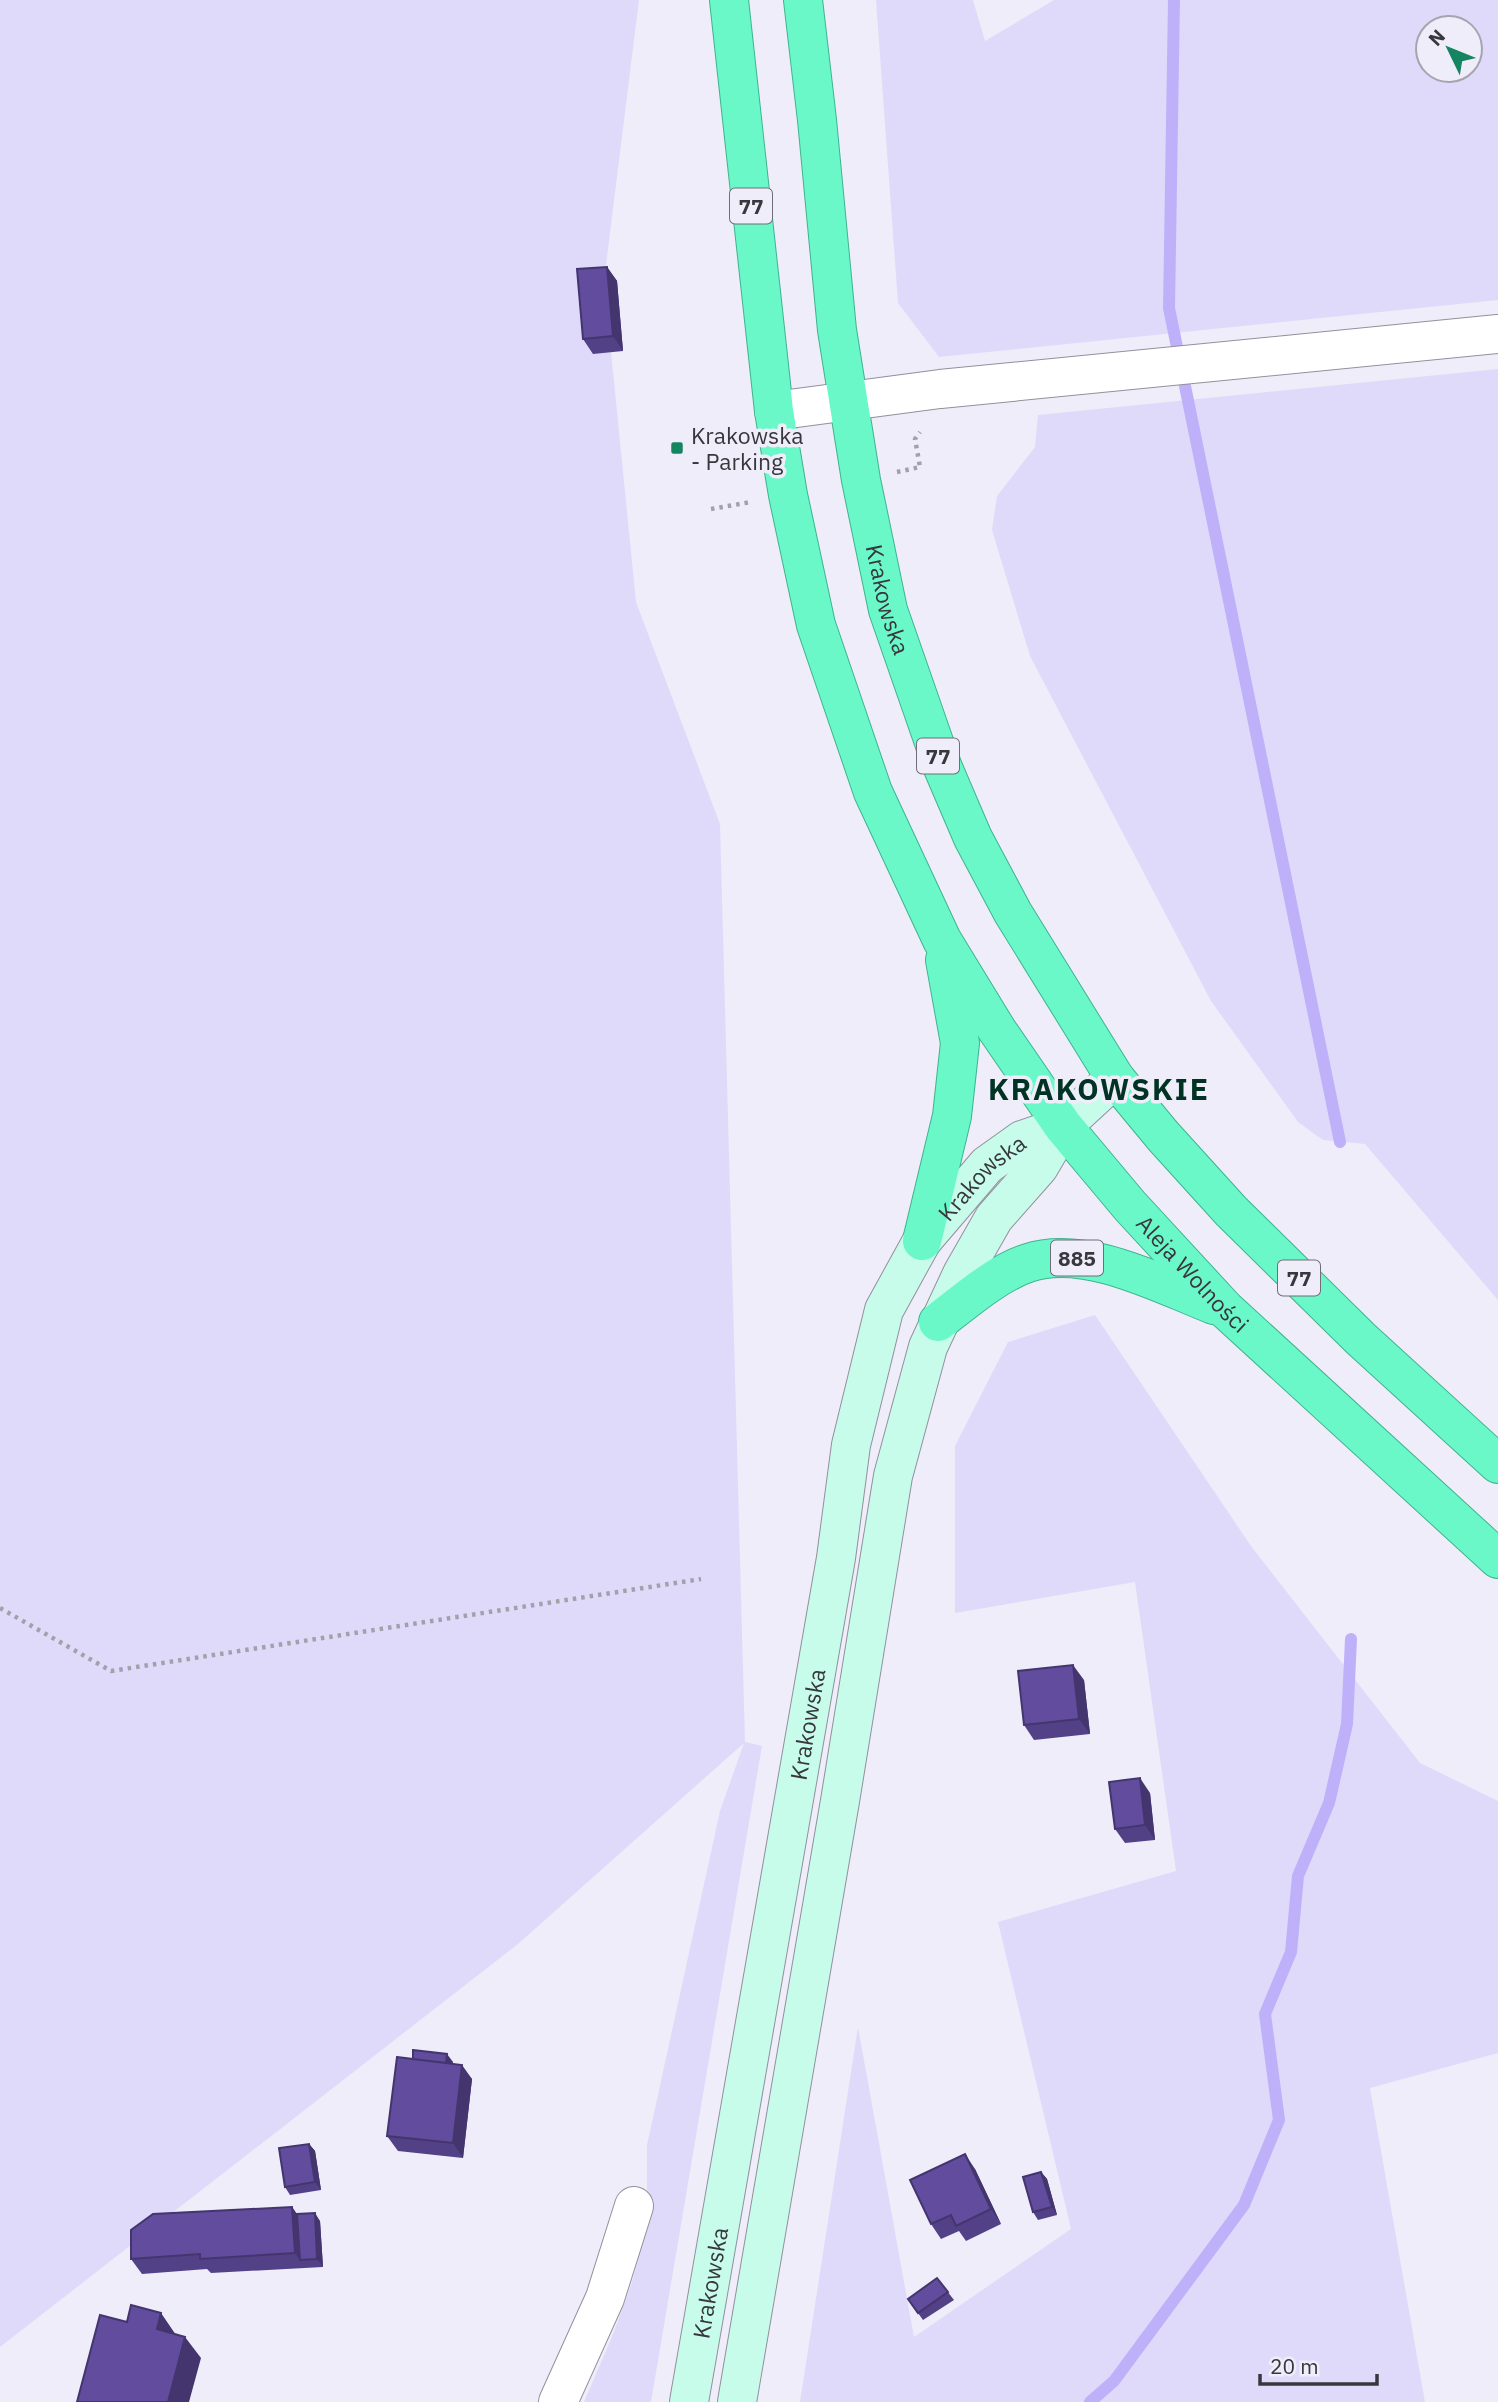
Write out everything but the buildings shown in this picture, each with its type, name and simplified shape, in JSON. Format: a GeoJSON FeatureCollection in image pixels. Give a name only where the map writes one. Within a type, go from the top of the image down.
{"type":"FeatureCollection","features":[{"type":"Feature","properties":{"kind":"highway","name":"77"},"geometry":{"type":"LineString","coordinates":[[729,0],[774,411],[788,495],[816,625],[873,792],[942,940]]}},
{"type":"Feature","properties":{"kind":"highway","name":"Krakowska"},"geometry":{"type":"LineString","coordinates":[[803,0],[846,400],[888,610],[943,768],[973,838],[1013,913],[1115,1078]]}},
{"type":"Feature","properties":{"kind":"highway","name":"Aleja Wolności"},"geometry":{"type":"LineString","coordinates":[[942,940],[997,1030],[1063,1126],[1130,1206],[1225,1309],[1498,1559]]}},
{"type":"Feature","properties":{"kind":"highway"},"geometry":{"type":"LineString","coordinates":[[922,1241],[952,1116],[960,1043],[942,940]]}},
{"type":"Feature","properties":{"kind":"highway","name":"77"},"geometry":{"type":"LineString","coordinates":[[1115,1078],[1231,1211],[1361,1339],[1498,1464]]}},
{"type":"Feature","properties":{"kind":"highway","name":"885"},"geometry":{"type":"LineString","coordinates":[[938,1322],[984,1286],[1028,1263],[1069,1256],[1132,1272],[1225,1309]]}},
{"type":"Feature","properties":{"kind":"main road","name":"Krakowska"},"geometry":{"type":"LineString","coordinates":[[737,2402],[893,1476],[929,1348],[938,1322],[962,1274],[994,1218],[1040,1167],[1063,1126],[1115,1078]]}},
{"type":"Feature","properties":{"kind":"main road","name":"Krakowska"},"geometry":{"type":"LineString","coordinates":[[689,2402],[836,1558],[851,1445],[884,1310],[922,1241],[987,1165],[1022,1140],[1063,1126]]}},
{"type":"Feature","properties":{"kind":"street"},"geometry":{"type":"LineString","coordinates":[[774,411],[846,400],[933,406],[1498,334]]}},
{"type":"Feature","properties":{"kind":"street"},"geometry":{"type":"LineString","coordinates":[[558,2402],[606,2298],[634,2206]]}},
{"type":"Feature","properties":{"kind":"path"},"geometry":{"type":"LineString","coordinates":[[860,480],[920,467],[915,439],[933,406]]}},
{"type":"Feature","properties":{"kind":"path"},"geometry":{"type":"LineString","coordinates":[[0,1608],[111,1671],[701,1578]]}},
{"type":"Feature","properties":{"kind":"shaded area"},"geometry":{"type":"Polygon","coordinates":[[[0,0],[639,0],[604,281],[636,602],[720,824],[745,1742],[762,1746],[651,2402],[584,2402],[633,2279],[647,2223],[647,2145],[720,1811],[744,1743],[518,1944],[0,2347],[0,0]]]}},
{"type":"Feature","properties":{"kind":"shaded area"},"geometry":{"type":"Polygon","coordinates":[[[876,0],[973,0],[985,41],[1054,0],[1498,0],[1498,300],[939,357],[898,303],[876,0]]]}},
{"type":"Feature","properties":{"kind":"shaded area"},"geometry":{"type":"Polygon","coordinates":[[[1498,369],[1498,1300],[1365,1144],[1323,1140],[1298,1122],[1211,1001],[1030,656],[992,530],[997,496],[1035,447],[1038,415],[1498,369]]]}},
{"type":"Feature","properties":{"kind":"shaded area"},"geometry":{"type":"Polygon","coordinates":[[[1095,1315],[1251,1546],[1420,1763],[1498,1801],[1498,2053],[1370,2088],[1425,2402],[800,2402],[858,2027],[914,2337],[1071,2229],[998,1922],[1176,1871],[1135,1582],[955,1613],[955,1446],[1008,1342],[1095,1315]]]}},
{"type":"Feature","properties":{"kind":"waterway"},"geometry":{"type":"LineString","coordinates":[[1174,0],[1169,308],[1340,1142]]}},
{"type":"Feature","properties":{"kind":"waterway"},"geometry":{"type":"LineString","coordinates":[[1090,2402],[1114,2381],[1244,2205],[1279,2120],[1265,2014],[1291,1952],[1298,1876],[1329,1803],[1347,1724],[1351,1639]]}},
{"type":"Feature","properties":{"kind":"place","name":"Krakowska - Parking"},"geometry":{"type":"Point","coordinates":[677,448]}},
{"type":"Feature","properties":{"kind":"district","name":"KRAKOWSKIE"},"geometry":{"type":"Point","coordinates":[1099,1088]}}]}
